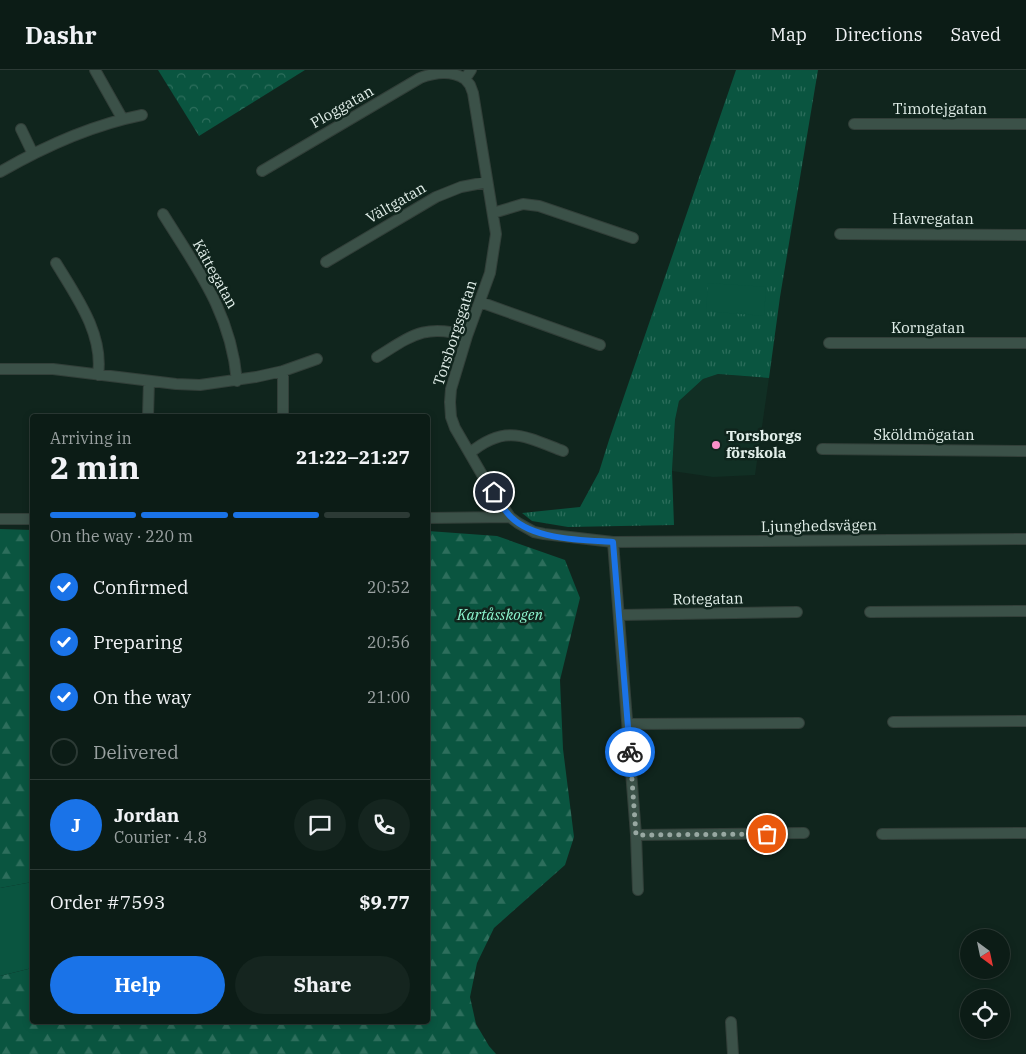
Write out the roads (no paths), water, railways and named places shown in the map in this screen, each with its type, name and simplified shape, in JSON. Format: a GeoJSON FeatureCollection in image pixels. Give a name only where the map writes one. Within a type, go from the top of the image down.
{"type":"FeatureCollection","features":[{"type":"Feature","properties":{"kind":"street"},"geometry":{"type":"LineString","coordinates":[[94,70],[122,118]]}},
{"type":"Feature","properties":{"kind":"street","name":"Ploggatan"},"geometry":{"type":"LineString","coordinates":[[262,171],[420,78],[440,71],[468,74]]}},
{"type":"Feature","properties":{"kind":"street","name":"Torsborgsgatan"},"geometry":{"type":"LineString","coordinates":[[468,74],[473,93],[496,234],[494,258],[456,370],[450,402],[451,417],[470,454],[510,517],[534,532],[613,542]]}},
{"type":"Feature","properties":{"kind":"street"},"geometry":{"type":"LineString","coordinates":[[0,172],[33,154],[77,134],[122,118],[142,114]]}},
{"type":"Feature","properties":{"kind":"street","name":"Timotejgatan"},"geometry":{"type":"LineString","coordinates":[[854,124],[1026,124]]}},
{"type":"Feature","properties":{"kind":"street"},"geometry":{"type":"LineString","coordinates":[[20,130],[33,154]]}},
{"type":"Feature","properties":{"kind":"street","name":"Vältgatan"},"geometry":{"type":"LineString","coordinates":[[326,262],[436,197],[461,187],[486,182]]}},
{"type":"Feature","properties":{"kind":"street"},"geometry":{"type":"LineString","coordinates":[[493,213],[523,204],[539,206],[633,238]]}},
{"type":"Feature","properties":{"kind":"street","name":"Kättegatan"},"geometry":{"type":"LineString","coordinates":[[163,214],[206,282],[220,310],[233,348],[237,381]]}},
{"type":"Feature","properties":{"kind":"street","name":"Havregatan"},"geometry":{"type":"LineString","coordinates":[[840,234],[1026,235]]}},
{"type":"Feature","properties":{"kind":"street"},"geometry":{"type":"LineString","coordinates":[[56,263],[74,293],[96,340],[99,351],[98,375]]}},
{"type":"Feature","properties":{"kind":"street"},"geometry":{"type":"LineString","coordinates":[[480,302],[600,345]]}},
{"type":"Feature","properties":{"kind":"street"},"geometry":{"type":"LineString","coordinates":[[377,357],[412,336],[426,331],[449,331],[467,336]]}},
{"type":"Feature","properties":{"kind":"street","name":"Korngatan"},"geometry":{"type":"LineString","coordinates":[[829,343],[1026,343]]}},
{"type":"Feature","properties":{"kind":"street"},"geometry":{"type":"LineString","coordinates":[[0,369],[53,369],[149,381],[200,385],[237,381],[283,370],[317,359]]}},
{"type":"Feature","properties":{"kind":"street"},"geometry":{"type":"LineString","coordinates":[[283,370],[283,414]]}},
{"type":"Feature","properties":{"kind":"street"},"geometry":{"type":"LineString","coordinates":[[148,414],[149,381]]}},
{"type":"Feature","properties":{"kind":"street"},"geometry":{"type":"LineString","coordinates":[[470,454],[489,439],[503,435],[520,436],[563,451]]}},
{"type":"Feature","properties":{"kind":"street","name":"Sköldmögatan"},"geometry":{"type":"LineString","coordinates":[[822,449],[1026,451]]}},
{"type":"Feature","properties":{"kind":"street"},"geometry":{"type":"LineString","coordinates":[[430,518],[510,517]]}},
{"type":"Feature","properties":{"kind":"street"},"geometry":{"type":"LineString","coordinates":[[0,519],[30,519]]}},
{"type":"Feature","properties":{"kind":"street","name":"Ljunghedsvägen"},"geometry":{"type":"LineString","coordinates":[[613,542],[1026,539]]}},
{"type":"Feature","properties":{"kind":"street"},"geometry":{"type":"LineString","coordinates":[[613,542],[636,835],[638,890]]}},
{"type":"Feature","properties":{"kind":"street"},"geometry":{"type":"LineString","coordinates":[[870,612],[1026,611]]}},
{"type":"Feature","properties":{"kind":"street","name":"Rotegatan"},"geometry":{"type":"LineString","coordinates":[[620,616],[797,612]]}},
{"type":"Feature","properties":{"kind":"street"},"geometry":{"type":"LineString","coordinates":[[893,722],[1026,721]]}},
{"type":"Feature","properties":{"kind":"street"},"geometry":{"type":"LineString","coordinates":[[628,724],[799,723]]}},
{"type":"Feature","properties":{"kind":"street"},"geometry":{"type":"LineString","coordinates":[[636,835],[804,833]]}},
{"type":"Feature","properties":{"kind":"street"},"geometry":{"type":"LineString","coordinates":[[882,834],[1026,833]]}},
{"type":"Feature","properties":{"kind":"street"},"geometry":{"type":"LineString","coordinates":[[731,1022],[733,1054]]}},
{"type":"Feature","properties":{"kind":"place","name":"Torsborgs förskola"},"geometry":{"type":"Point","coordinates":[716,445]}},
{"type":"Feature","properties":{"kind":"park label","name":"Kartåsskogen"},"geometry":{"type":"Point","coordinates":[500,615]}}]}
